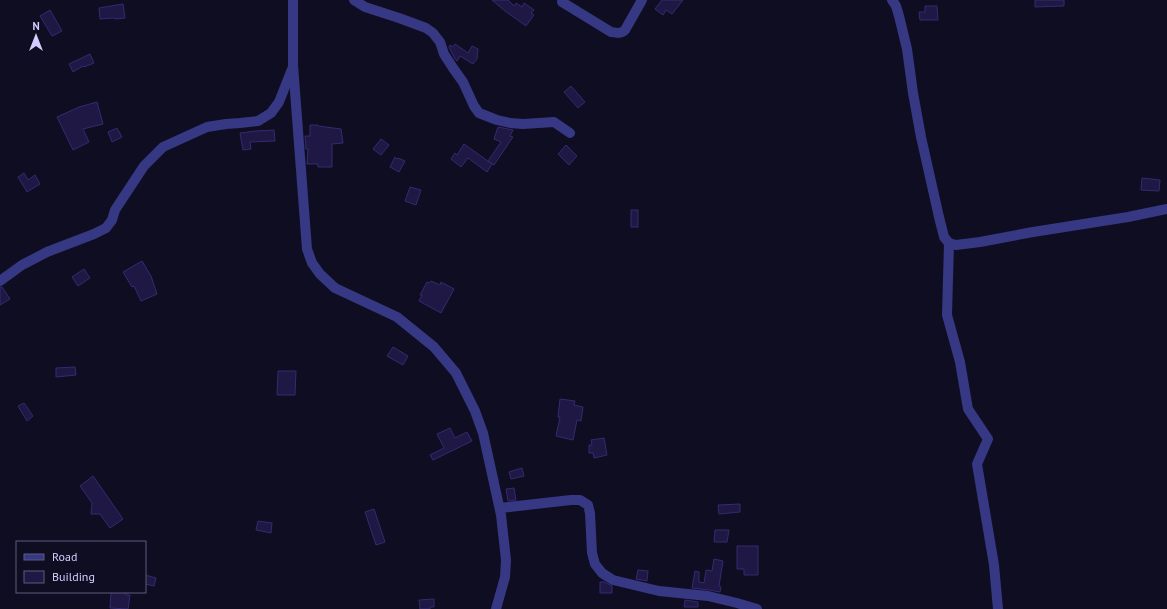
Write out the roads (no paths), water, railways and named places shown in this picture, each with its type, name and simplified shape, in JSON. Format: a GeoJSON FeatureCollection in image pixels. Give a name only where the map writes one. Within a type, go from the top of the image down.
{"type":"FeatureCollection","features":[{"type":"Feature","properties":{"kind":"street"},"geometry":{"type":"LineString","coordinates":[[293,0],[293,65],[307,249],[312,262],[320,274],[334,288],[397,317],[434,347],[456,373],[475,411],[483,433],[500,508],[506,560],[505,577],[496,609]]}},
{"type":"Feature","properties":{"kind":"street"},"geometry":{"type":"LineString","coordinates":[[354,0],[365,7],[426,28],[433,33],[440,42],[444,54],[463,82],[474,106],[479,113],[510,123],[523,124],[554,122],[570,133]]}},
{"type":"Feature","properties":{"kind":"street"},"geometry":{"type":"LineString","coordinates":[[562,2],[611,32],[623,33],[642,0]]}},
{"type":"Feature","properties":{"kind":"street"},"geometry":{"type":"LineString","coordinates":[[892,0],[896,6],[899,16],[921,137],[939,217],[944,236],[949,243],[947,315],[960,362],[968,409],[988,439],[977,464],[994,565],[998,609]]}},
{"type":"Feature","properties":{"kind":"street"},"geometry":{"type":"LineString","coordinates":[[0,281],[22,264],[106,228],[112,220],[115,210],[144,166],[163,147],[207,127],[258,121],[271,113],[279,102],[293,65]]}},
{"type":"Feature","properties":{"kind":"street"},"geometry":{"type":"LineString","coordinates":[[949,243],[956,245],[980,242],[1167,209]]}},
{"type":"Feature","properties":{"kind":"street"},"geometry":{"type":"LineString","coordinates":[[500,508],[580,500],[588,505],[590,513],[592,553],[596,564],[602,573],[613,580],[659,591],[708,596],[757,609]]}}]}
